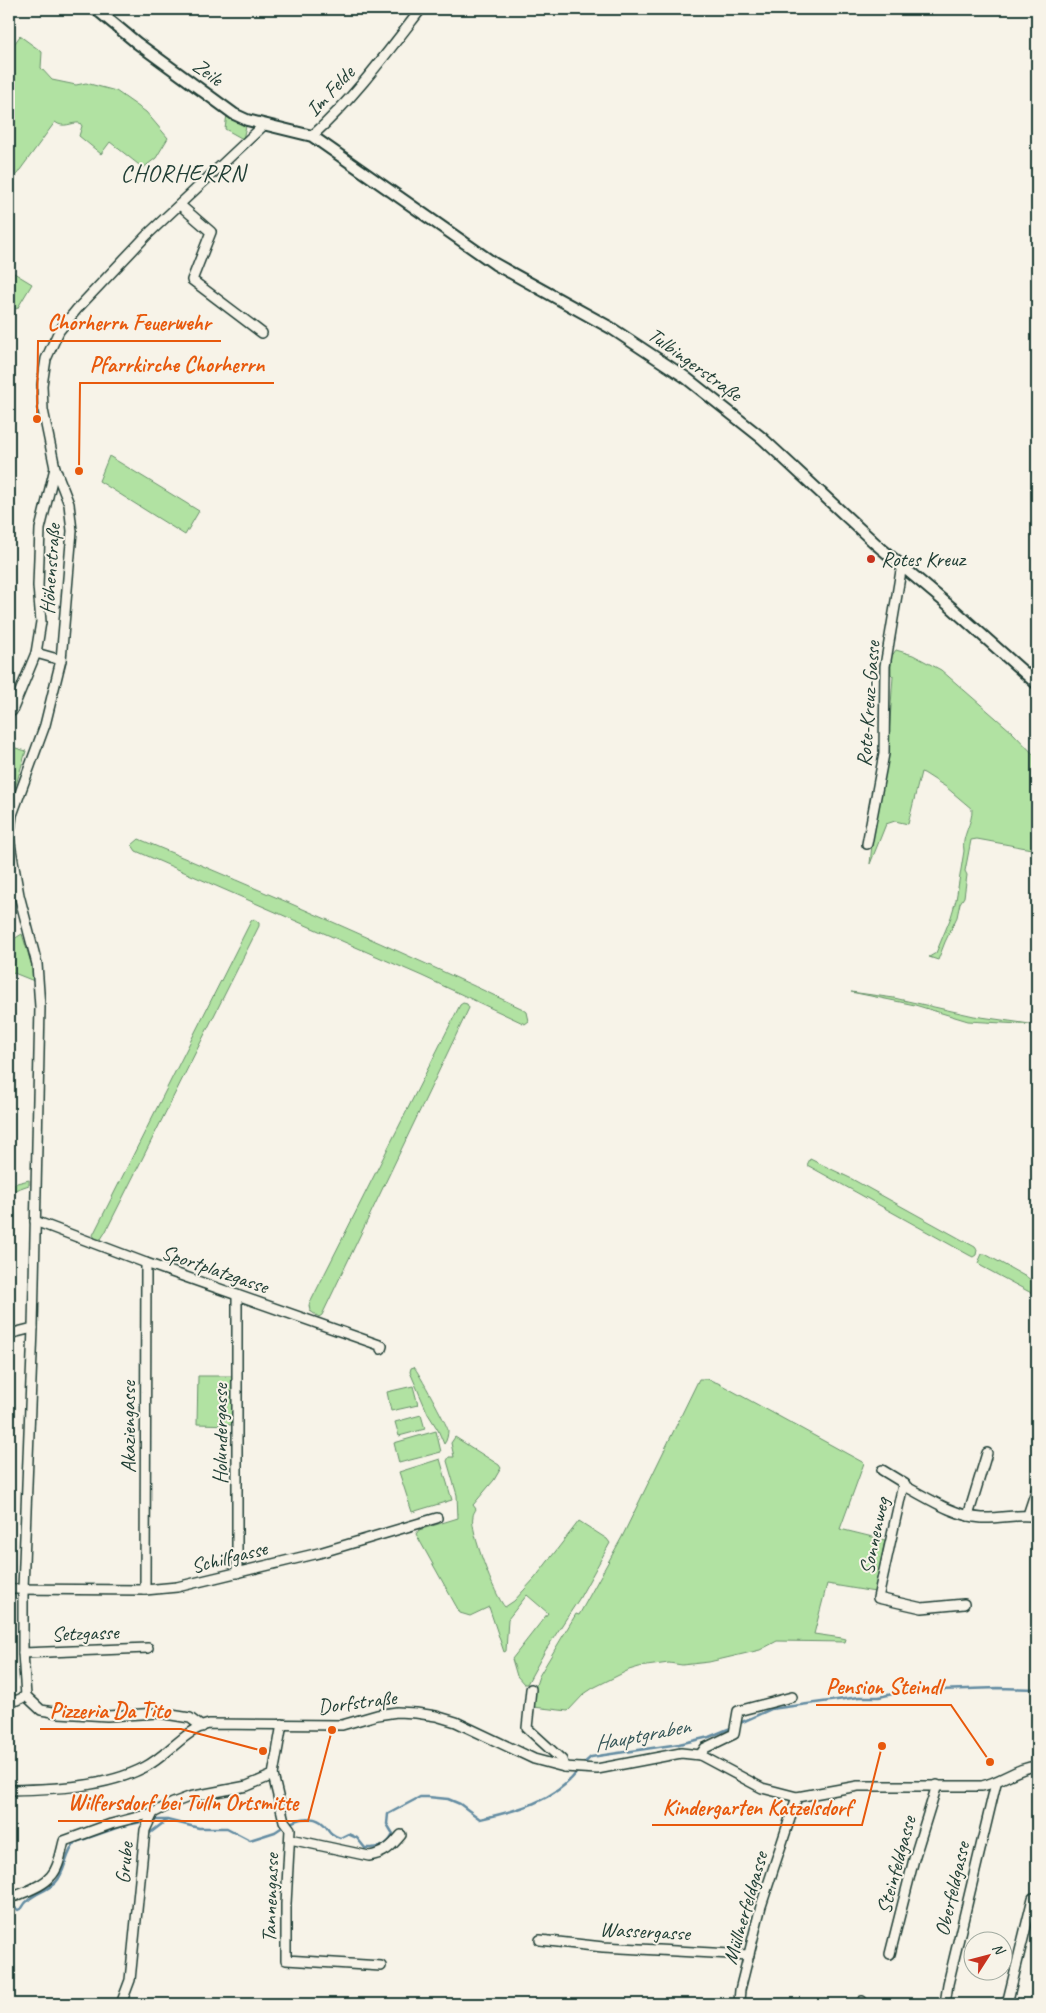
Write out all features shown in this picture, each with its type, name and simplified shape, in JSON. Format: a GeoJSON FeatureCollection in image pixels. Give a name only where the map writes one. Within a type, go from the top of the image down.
{"type":"FeatureCollection","features":[{"type":"Feature","properties":{"kind":"main road","name":"Zeile"},"geometry":{"type":"LineString","coordinates":[[96,9],[137,43],[234,114],[264,125],[312,136]]}},
{"type":"Feature","properties":{"kind":"main road","name":"Tulbingerstraße"},"geometry":{"type":"LineString","coordinates":[[312,136],[495,264],[611,328],[691,382],[762,438],[877,545],[1037,684]]}},
{"type":"Feature","properties":{"kind":"street","name":"Im Felde"},"geometry":{"type":"LineString","coordinates":[[312,136],[329,120],[374,69],[421,9]]}},
{"type":"Feature","properties":{"kind":"street","name":"Höhenstraße"},"geometry":{"type":"LineString","coordinates":[[26,1696],[23,1654],[24,1590],[40,1007],[37,964],[11,855],[10,828],[20,789],[45,725],[61,660],[71,517],[69,504],[55,468],[43,410],[42,385],[46,359],[52,344],[77,309],[148,235],[264,125]]}},
{"type":"Feature","properties":{"kind":"street"},"geometry":{"type":"LineString","coordinates":[[180,205],[211,232],[192,280],[262,334]]}},
{"type":"Feature","properties":{"kind":"street"},"geometry":{"type":"LineString","coordinates":[[12,711],[36,653],[41,622],[38,586],[40,529],[55,468]]}},
{"type":"Feature","properties":{"kind":"street","name":"Rote-Kreuz-Gasse"},"geometry":{"type":"LineString","coordinates":[[868,844],[884,754],[885,666],[902,565]]}},
{"type":"Feature","properties":{"kind":"street"},"geometry":{"type":"LineString","coordinates":[[36,653],[61,660]]}},
{"type":"Feature","properties":{"kind":"street","name":"Sportplatzgasse"},"geometry":{"type":"LineString","coordinates":[[35,1221],[146,1264],[382,1346],[381,1349]]}},
{"type":"Feature","properties":{"kind":"street","name":"Akaziengasse"},"geometry":{"type":"LineString","coordinates":[[145,1590],[146,1264]]}},
{"type":"Feature","properties":{"kind":"street","name":"Holundergasse"},"geometry":{"type":"LineString","coordinates":[[237,1295],[237,1573]]}},
{"type":"Feature","properties":{"kind":"street"},"geometry":{"type":"LineString","coordinates":[[9,1334],[32,1328]]}},
{"type":"Feature","properties":{"kind":"street"},"geometry":{"type":"LineString","coordinates":[[968,1516],[986,1453]]}},
{"type":"Feature","properties":{"kind":"street"},"geometry":{"type":"LineString","coordinates":[[882,1470],[905,1484],[903,1485],[957,1513],[984,1518],[1033,1516],[1037,1488]]}},
{"type":"Feature","properties":{"kind":"street","name":"Sonnenweg"},"geometry":{"type":"LineString","coordinates":[[903,1485],[878,1598],[922,1608],[964,1604]]}},
{"type":"Feature","properties":{"kind":"street","name":"Schilfgasse"},"geometry":{"type":"LineString","coordinates":[[9,1590],[145,1590],[177,1587],[318,1553],[437,1518]]}},
{"type":"Feature","properties":{"kind":"street","name":"Setzgasse"},"geometry":{"type":"LineString","coordinates":[[23,1654],[148,1648]]}},
{"type":"Feature","properties":{"kind":"street"},"geometry":{"type":"LineString","coordinates":[[531,1689],[527,1728],[562,1760],[564,1767]]}},
{"type":"Feature","properties":{"kind":"street"},"geometry":{"type":"LineString","coordinates":[[9,1701],[18,1700],[26,1696],[41,1710],[59,1713],[107,1716],[159,1713],[190,1718],[202,1727],[155,1761],[124,1776],[80,1785],[9,1790]]}},
{"type":"Feature","properties":{"kind":"street"},"geometry":{"type":"LineString","coordinates":[[792,1697],[738,1711],[734,1734],[705,1748],[700,1756],[762,1788],[797,1797],[858,1786],[982,1786],[996,1783],[1030,1767],[1037,1766]]}},
{"type":"Feature","properties":{"kind":"street","name":"Dorfstraße"},"geometry":{"type":"LineString","coordinates":[[202,1727],[214,1724],[342,1725],[377,1715],[397,1712],[436,1716],[456,1722],[534,1759],[574,1769],[597,1769],[681,1753],[700,1756]]}},
{"type":"Feature","properties":{"kind":"street"},"geometry":{"type":"LineString","coordinates":[[9,1891],[16,1896],[39,1885],[52,1876],[64,1841],[111,1824],[152,1815],[173,1803],[189,1797],[247,1786],[273,1775],[282,1724]]}},
{"type":"Feature","properties":{"kind":"street","name":"Tannengasse"},"geometry":{"type":"LineString","coordinates":[[273,1775],[284,1821],[290,1829],[286,1904],[286,1960],[381,1966]]}},
{"type":"Feature","properties":{"kind":"street","name":"Oberfeldgasse"},"geometry":{"type":"LineString","coordinates":[[945,2004],[948,1984],[996,1783]]}},
{"type":"Feature","properties":{"kind":"street","name":"Steinfeldgasse"},"geometry":{"type":"LineString","coordinates":[[890,1954],[914,1859],[937,1785]]}},
{"type":"Feature","properties":{"kind":"street","name":"Müllnerfeldgasse"},"geometry":{"type":"LineString","coordinates":[[739,2001],[761,1906],[797,1797]]}},
{"type":"Feature","properties":{"kind":"street","name":"Grube"},"geometry":{"type":"LineString","coordinates":[[121,2004],[130,1980],[144,1830],[152,1815]]}},
{"type":"Feature","properties":{"kind":"street"},"geometry":{"type":"LineString","coordinates":[[290,1840],[369,1856],[377,1855],[389,1849],[401,1835]]}},
{"type":"Feature","properties":{"kind":"street"},"geometry":{"type":"LineString","coordinates":[[1006,2004],[1033,1898],[1037,1900]]}},
{"type":"Feature","properties":{"kind":"street","name":"Wassergasse"},"geometry":{"type":"LineString","coordinates":[[540,1940],[603,1947],[749,1955]]}},
{"type":"Feature","properties":{"kind":"green space"},"geometry":{"type":"Polygon","coordinates":[[[20,36],[42,52],[41,68],[52,80],[76,85],[86,83],[116,91],[146,112],[168,138],[156,158],[143,168],[110,142],[101,154],[79,136],[82,126],[80,123],[61,125],[55,122],[9,185],[9,51],[20,36]]]}},
{"type":"Feature","properties":{"kind":"green space"},"geometry":{"type":"Polygon","coordinates":[[[227,114],[246,126],[243,139],[225,129],[227,114]]]}},
{"type":"Feature","properties":{"kind":"green space"},"geometry":{"type":"Polygon","coordinates":[[[9,270],[32,284],[17,309],[9,305],[9,270]]]}},
{"type":"Feature","properties":{"kind":"green space"},"geometry":{"type":"Polygon","coordinates":[[[109,456],[199,511],[185,535],[99,481],[109,456]]]}},
{"type":"Feature","properties":{"kind":"green space"},"geometry":{"type":"Polygon","coordinates":[[[896,650],[913,655],[941,670],[1012,732],[1037,758],[1037,850],[977,839],[971,840],[965,871],[967,875],[964,897],[938,960],[929,957],[936,953],[956,900],[964,840],[971,819],[972,809],[946,787],[921,772],[908,824],[895,821],[886,824],[870,864],[873,835],[888,750],[893,676],[891,674],[891,657],[896,650]]]}},
{"type":"Feature","properties":{"kind":"green space"},"geometry":{"type":"Polygon","coordinates":[[[9,746],[26,751],[9,808],[9,746]]]}},
{"type":"Feature","properties":{"kind":"green space"},"geometry":{"type":"Polygon","coordinates":[[[139,839],[332,922],[476,987],[523,1009],[527,1012],[529,1021],[525,1024],[422,976],[136,851],[132,845],[139,839]]]}},
{"type":"Feature","properties":{"kind":"green space"},"geometry":{"type":"Polygon","coordinates":[[[254,919],[259,923],[259,926],[106,1231],[101,1239],[96,1240],[93,1235],[251,921],[254,919]]]}},
{"type":"Feature","properties":{"kind":"green space"},"geometry":{"type":"Polygon","coordinates":[[[22,934],[34,972],[34,981],[9,971],[9,942],[22,934]]]}},
{"type":"Feature","properties":{"kind":"green space"},"geometry":{"type":"Polygon","coordinates":[[[851,992],[894,998],[974,1016],[1037,1025],[968,1021],[915,1005],[851,992]]]}},
{"type":"Feature","properties":{"kind":"green space"},"geometry":{"type":"Polygon","coordinates":[[[463,1003],[467,1004],[469,1008],[322,1315],[319,1317],[310,1311],[309,1305],[460,1005],[463,1003]]]}},
{"type":"Feature","properties":{"kind":"green space"},"geometry":{"type":"Polygon","coordinates":[[[810,1159],[850,1178],[975,1247],[977,1250],[976,1255],[973,1257],[969,1255],[807,1165],[810,1159]]]}},
{"type":"Feature","properties":{"kind":"green space"},"geometry":{"type":"Polygon","coordinates":[[[29,1180],[29,1185],[9,1192],[9,1185],[29,1180]]]}},
{"type":"Feature","properties":{"kind":"green space"},"geometry":{"type":"Polygon","coordinates":[[[982,1254],[1037,1283],[1037,1296],[981,1266],[978,1263],[982,1254]]]}},
{"type":"Feature","properties":{"kind":"green space"},"geometry":{"type":"Polygon","coordinates":[[[414,1367],[448,1430],[447,1439],[444,1444],[428,1414],[410,1372],[411,1368],[414,1367]]]}},
{"type":"Feature","properties":{"kind":"green space"},"geometry":{"type":"Polygon","coordinates":[[[198,1376],[233,1376],[233,1425],[197,1424],[198,1376]]]}},
{"type":"Feature","properties":{"kind":"green space"},"geometry":{"type":"Polygon","coordinates":[[[699,1379],[707,1379],[718,1383],[864,1463],[840,1529],[885,1540],[875,1592],[827,1584],[814,1634],[846,1639],[845,1642],[777,1641],[760,1650],[709,1662],[682,1665],[669,1663],[639,1667],[593,1688],[584,1694],[568,1711],[533,1707],[539,1676],[576,1614],[579,1615],[622,1537],[699,1379]]]}},
{"type":"Feature","properties":{"kind":"green space"},"geometry":{"type":"Polygon","coordinates":[[[413,1386],[418,1405],[391,1411],[387,1392],[413,1386]]]}},
{"type":"Feature","properties":{"kind":"green space"},"geometry":{"type":"Polygon","coordinates":[[[421,1415],[425,1429],[399,1436],[395,1422],[421,1415]]]}},
{"type":"Feature","properties":{"kind":"green space"},"geometry":{"type":"Polygon","coordinates":[[[436,1431],[441,1452],[399,1463],[394,1443],[436,1431]]]}},
{"type":"Feature","properties":{"kind":"green space"},"geometry":{"type":"Polygon","coordinates":[[[455,1437],[501,1468],[494,1480],[473,1505],[476,1509],[473,1515],[473,1523],[484,1563],[495,1590],[505,1607],[514,1601],[535,1578],[579,1521],[607,1539],[610,1543],[579,1599],[545,1651],[527,1684],[524,1684],[517,1676],[512,1659],[548,1613],[527,1595],[508,1619],[506,1651],[504,1652],[489,1607],[470,1616],[460,1613],[416,1534],[419,1530],[458,1518],[457,1495],[447,1461],[449,1457],[454,1457],[451,1443],[455,1437]]]}},
{"type":"Feature","properties":{"kind":"green space"},"geometry":{"type":"Polygon","coordinates":[[[440,1459],[452,1500],[412,1512],[399,1472],[440,1459]]]}},
{"type":"Feature","properties":{"kind":"waterway","name":"Hauptgraben"},"geometry":{"type":"LineString","coordinates":[[738,1724],[771,1709],[859,1697],[879,1697],[906,1691],[998,1688],[1037,1689]]}},
{"type":"Feature","properties":{"kind":"waterway","name":"Hauptgraben"},"geometry":{"type":"LineString","coordinates":[[581,1766],[591,1757],[679,1744],[709,1737],[733,1727]]}},
{"type":"Feature","properties":{"kind":"waterway","name":"Hauptgraben"},"geometry":{"type":"LineString","coordinates":[[289,1824],[301,1819],[317,1820],[340,1838],[348,1834],[357,1838],[365,1848],[378,1847],[388,1842],[393,1834],[387,1824],[388,1814],[420,1797],[448,1799],[460,1804],[480,1819],[534,1803],[558,1790],[578,1771]]}},
{"type":"Feature","properties":{"kind":"waterway","name":"Hauptgraben"},"geometry":{"type":"LineString","coordinates":[[152,1820],[167,1820],[199,1828],[227,1828],[250,1840],[275,1832],[284,1826]]}},
{"type":"Feature","properties":{"kind":"waterway"},"geometry":{"type":"LineString","coordinates":[[150,1833],[167,1820]]}},
{"type":"Feature","properties":{"kind":"waterway","name":"Hauptgraben"},"geometry":{"type":"LineString","coordinates":[[9,1904],[18,1910],[33,1897],[56,1882],[62,1873],[72,1846],[76,1842],[122,1826],[146,1821]]}},
{"type":"Feature","properties":{"kind":"place","name":"Chorherrn Feuerwehr"},"geometry":{"type":"Point","coordinates":[37,419]}},
{"type":"Feature","properties":{"kind":"place","name":"Pfarrkirche Chorherrn"},"geometry":{"type":"Point","coordinates":[79,471]}},
{"type":"Feature","properties":{"kind":"place","name":"Rotes Kreuz"},"geometry":{"type":"Point","coordinates":[871,559]}},
{"type":"Feature","properties":{"kind":"place","name":"Wilfersdorf bei Tulln Ortsmitte"},"geometry":{"type":"Point","coordinates":[332,1730]}},
{"type":"Feature","properties":{"kind":"place","name":"Kindergarten Katzelsdorf"},"geometry":{"type":"Point","coordinates":[882,1746]}},
{"type":"Feature","properties":{"kind":"place","name":"Pizzeria Da Tito"},"geometry":{"type":"Point","coordinates":[263,1751]}},
{"type":"Feature","properties":{"kind":"place","name":"Pension Steindl"},"geometry":{"type":"Point","coordinates":[990,1762]}},
{"type":"Feature","properties":{"kind":"district","name":"CHORHERRN"},"geometry":{"type":"Point","coordinates":[183,173]}}]}
